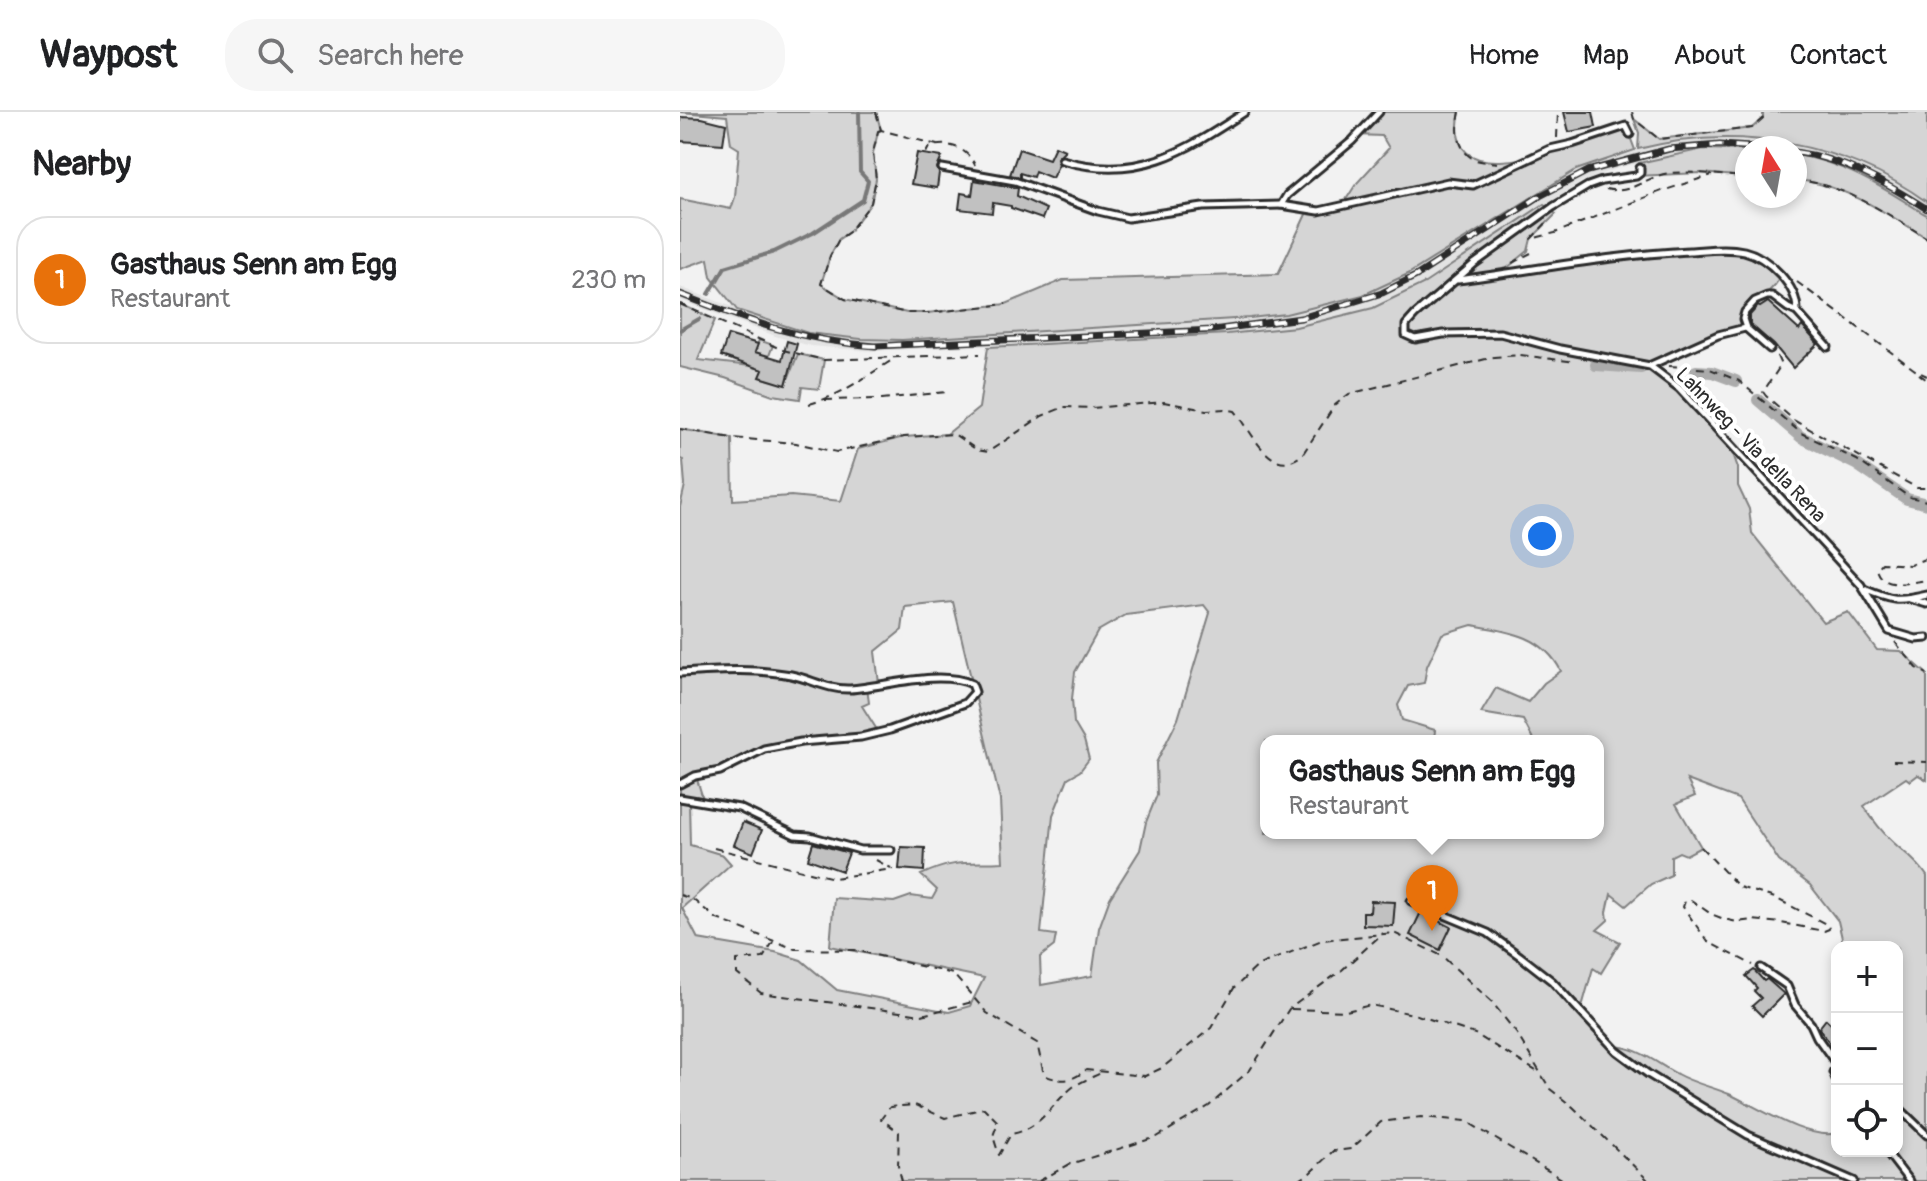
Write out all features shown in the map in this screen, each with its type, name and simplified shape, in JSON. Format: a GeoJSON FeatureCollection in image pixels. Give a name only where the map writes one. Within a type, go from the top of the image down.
{"type":"FeatureCollection","features":[{"type":"Feature","properties":{"kind":"lane"},"geometry":{"type":"LineString","coordinates":[[1062,160],[1106,170],[1132,167],[1159,159],[1205,138],[1245,112]]}},
{"type":"Feature","properties":{"kind":"lane"},"geometry":{"type":"LineString","coordinates":[[1281,205],[1287,195],[1352,141],[1379,112]]}},
{"type":"Feature","properties":{"kind":"lane"},"geometry":{"type":"LineString","coordinates":[[942,168],[1015,181],[1098,211],[1128,218],[1203,207],[1281,205],[1319,211],[1448,182],[1473,185],[1556,147],[1626,126],[1630,134]]}},
{"type":"Feature","properties":{"kind":"lane"},"geometry":{"type":"LineString","coordinates":[[1640,168],[1636,176],[1588,186],[1553,207],[1474,264],[1415,315],[1405,329],[1408,337],[1500,333],[1560,349],[1650,366]]}},
{"type":"Feature","properties":{"kind":"lane"},"geometry":{"type":"LineString","coordinates":[[1458,280],[1646,254],[1739,250],[1757,256],[1781,276],[1798,302],[1797,312]]}},
{"type":"Feature","properties":{"kind":"lane"},"geometry":{"type":"LineString","coordinates":[[1770,349],[1746,328],[1743,319],[1755,301],[1767,296],[1797,312],[1828,347]]}},
{"type":"Feature","properties":{"kind":"lane","name":"Lahnweg - Via della Rena"},"geometry":{"type":"LineString","coordinates":[[1746,328],[1718,335],[1650,366],[1679,388],[1863,589],[1889,631]]}},
{"type":"Feature","properties":{"kind":"lane"},"geometry":{"type":"LineString","coordinates":[[1863,589],[1890,600],[1927,595]]}},
{"type":"Feature","properties":{"kind":"lane"},"geometry":{"type":"LineString","coordinates":[[1909,599],[1927,604]]}},
{"type":"Feature","properties":{"kind":"lane"},"geometry":{"type":"LineString","coordinates":[[1889,631],[1916,639],[1927,638]]}},
{"type":"Feature","properties":{"kind":"lane"},"geometry":{"type":"LineString","coordinates":[[680,673],[734,670],[791,675],[841,689],[922,679],[964,680],[972,684],[975,692],[965,703],[890,730],[861,737],[801,742],[764,749],[720,771],[695,776],[680,784]]}},
{"type":"Feature","properties":{"kind":"lane"},"geometry":{"type":"LineString","coordinates":[[680,798],[739,808],[795,835],[860,850],[891,850]]}},
{"type":"Feature","properties":{"kind":"lane"},"geometry":{"type":"LineString","coordinates":[[1411,901],[1488,933],[1520,956],[1552,981],[1617,1051],[1648,1074],[1748,1135],[1854,1181]]}},
{"type":"Feature","properties":{"kind":"lane"},"geometry":{"type":"LineString","coordinates":[[1761,968],[1787,986],[1795,1005],[1831,1056]]}},
{"type":"Feature","properties":{"kind":"lane"},"geometry":{"type":"LineString","coordinates":[[1903,1112],[1927,1135]]}},
{"type":"Feature","properties":{"kind":"lane"},"geometry":{"type":"LineString","coordinates":[[1891,1157],[1909,1181]]}},
{"type":"Feature","properties":{"kind":"path"},"geometry":{"type":"LineString","coordinates":[[876,112],[881,130]]}},
{"type":"Feature","properties":{"kind":"path"},"geometry":{"type":"LineString","coordinates":[[1460,112],[1457,127],[1461,147],[1475,160],[1498,163]]}},
{"type":"Feature","properties":{"kind":"path"},"geometry":{"type":"LineString","coordinates":[[1556,147],[1558,112]]}},
{"type":"Feature","properties":{"kind":"path"},"geometry":{"type":"LineString","coordinates":[[1632,112],[1634,119],[1659,139],[1752,128],[1763,118],[1763,112]]}},
{"type":"Feature","properties":{"kind":"path"},"geometry":{"type":"LineString","coordinates":[[881,130],[956,147],[968,153],[977,174]]}},
{"type":"Feature","properties":{"kind":"path"},"geometry":{"type":"LineString","coordinates":[[881,130],[878,131],[873,153],[876,179],[871,203],[849,232],[839,239],[821,284],[845,299],[907,313],[1006,304]]}},
{"type":"Feature","properties":{"kind":"path"},"geometry":{"type":"LineString","coordinates":[[926,153],[929,147],[937,145]]}},
{"type":"Feature","properties":{"kind":"path"},"geometry":{"type":"LineString","coordinates":[[1604,189],[1633,189],[1651,176],[1671,173],[1735,176]]}},
{"type":"Feature","properties":{"kind":"path"},"geometry":{"type":"LineString","coordinates":[[1547,222],[1531,239],[1712,175]]}},
{"type":"Feature","properties":{"kind":"path"},"geometry":{"type":"LineString","coordinates":[[1807,181],[1845,192],[1927,238]]}},
{"type":"Feature","properties":{"kind":"path"},"geometry":{"type":"LineString","coordinates":[[1781,276],[1792,278],[1927,378]]}},
{"type":"Feature","properties":{"kind":"path"},"geometry":{"type":"LineString","coordinates":[[680,304],[783,350],[824,360],[980,354]]}},
{"type":"Feature","properties":{"kind":"path"},"geometry":{"type":"LineString","coordinates":[[1770,349],[1781,365],[1763,392],[1766,396],[1795,421],[1917,488],[1927,488]]}},
{"type":"Feature","properties":{"kind":"path"},"geometry":{"type":"LineString","coordinates":[[680,429],[732,438],[796,443],[837,452],[904,437],[954,434],[977,450],[988,452],[1042,416],[1064,407],[1164,402],[1206,410],[1235,411],[1268,455],[1275,461],[1290,462],[1302,455],[1341,398],[1360,390],[1494,357],[1520,355],[1576,362]]}},
{"type":"Feature","properties":{"kind":"path"},"geometry":{"type":"LineString","coordinates":[[825,400],[895,359]]}},
{"type":"Feature","properties":{"kind":"path"},"geometry":{"type":"LineString","coordinates":[[1650,366],[1703,368],[1739,381],[1801,433],[1857,460],[1909,497],[1927,501]]}},
{"type":"Feature","properties":{"kind":"path"},"geometry":{"type":"LineString","coordinates":[[809,404],[825,400],[882,399],[947,392]]}},
{"type":"Feature","properties":{"kind":"path"},"geometry":{"type":"LineString","coordinates":[[1927,558],[1910,565],[1882,563],[1877,569],[1880,578],[1886,582],[1896,584],[1927,580]]}},
{"type":"Feature","properties":{"kind":"path"},"geometry":{"type":"LineString","coordinates":[[1889,631],[1901,651],[1927,674]]}},
{"type":"Feature","properties":{"kind":"path"},"geometry":{"type":"LineString","coordinates":[[1893,761],[1927,762]]}},
{"type":"Feature","properties":{"kind":"path"},"geometry":{"type":"LineString","coordinates":[[1701,847],[1739,887],[1775,898],[1828,925],[1829,929],[1824,931],[1760,921],[1737,922],[1711,914],[1691,900],[1685,901],[1683,907],[1708,942],[1761,968]]}},
{"type":"Feature","properties":{"kind":"path"},"geometry":{"type":"LineString","coordinates":[[714,848],[834,878],[893,869]]}},
{"type":"Feature","properties":{"kind":"path"},"geometry":{"type":"LineString","coordinates":[[680,895],[692,899],[717,919],[795,949],[855,950],[953,974],[987,1013],[1037,1043],[1044,1075],[1058,1081],[1075,1079],[1086,1070],[1145,1076],[1162,1068],[1211,1028],[1234,988],[1259,965],[1322,940],[1394,933],[1442,956],[1492,1002],[1550,1089],[1573,1107],[1649,1181]]}},
{"type":"Feature","properties":{"kind":"path"},"geometry":{"type":"LineString","coordinates":[[1039,1181],[1070,1164],[1157,1137],[1209,1106],[1250,1070],[1289,1009],[1333,977],[1383,933]]}},
{"type":"Feature","properties":{"kind":"path"},"geometry":{"type":"LineString","coordinates":[[773,941],[763,958],[737,960],[737,974],[761,993],[922,1015],[976,1001]]}},
{"type":"Feature","properties":{"kind":"path"},"geometry":{"type":"LineString","coordinates":[[1289,1009],[1346,1011],[1371,1005],[1417,1015],[1475,1034],[1542,1075]]}},
{"type":"Feature","properties":{"kind":"path"},"geometry":{"type":"LineString","coordinates":[[902,1181],[898,1166],[899,1132],[881,1119],[890,1107],[915,1105],[945,1118],[984,1108],[998,1122],[993,1136],[999,1155],[1011,1134],[1025,1132],[1045,1118],[1073,1088],[1104,1071]]}},
{"type":"Feature","properties":{"kind":"path"},"geometry":{"type":"LineString","coordinates":[[1298,1181],[1333,1151],[1351,1149],[1381,1122],[1421,1117],[1466,1121],[1565,1181]]}},
{"type":"Feature","properties":{"kind":"shaded area"},"geometry":{"type":"Polygon","coordinates":[[[680,112],[876,112],[881,130],[873,153],[876,179],[871,203],[849,232],[839,239],[821,284],[845,299],[907,313],[1006,304],[1063,280],[1278,274],[1308,210],[1340,209],[1356,184],[1389,148],[1382,136],[1357,135],[1379,112],[1460,112],[1459,140],[1471,156],[1493,161],[1551,152],[1626,126],[1635,150],[1576,170],[1408,274],[1363,295],[1286,314],[902,340],[861,339],[808,333],[737,310],[711,277],[708,259],[680,269],[680,199],[731,209],[739,149],[731,144],[727,116],[680,112]]]}},
{"type":"Feature","properties":{"kind":"shaded area"},"geometry":{"type":"Polygon","coordinates":[[[1763,112],[1927,112],[1927,202],[1895,181],[1861,165],[1807,148],[1807,136],[1735,136],[1735,139],[1675,142],[1638,149],[1639,133],[1634,119],[1659,139],[1752,128],[1763,118],[1763,112]]]}},
{"type":"Feature","properties":{"kind":"shaded area"},"geometry":{"type":"Polygon","coordinates":[[[1709,138],[1735,139],[1735,149],[1703,149],[1621,167],[1581,182],[1425,283],[1373,308],[1296,327],[1227,334],[871,351],[811,346],[778,337],[680,300],[680,287],[790,329],[826,336],[902,340],[1286,314],[1363,295],[1453,247],[1576,170],[1645,148],[1709,138]]]}},
{"type":"Feature","properties":{"kind":"shaded area"},"geometry":{"type":"Polygon","coordinates":[[[1807,146],[1873,169],[1927,202],[1927,215],[1894,195],[1837,166],[1807,158],[1807,146]]]}},
{"type":"Feature","properties":{"kind":"shaded area"},"geometry":{"type":"Polygon","coordinates":[[[1703,149],[1735,150],[1735,176],[1701,173],[1636,176],[1639,163],[1703,149]]]}},
{"type":"Feature","properties":{"kind":"shaded area"},"geometry":{"type":"Polygon","coordinates":[[[1807,157],[1845,169],[1927,215],[1927,238],[1847,193],[1807,181],[1807,157]]]}},
{"type":"Feature","properties":{"kind":"shaded area"},"geometry":{"type":"Polygon","coordinates":[[[1544,204],[1556,214],[1531,239],[1528,251],[1501,273],[1678,251],[1731,252],[1756,258],[1779,279],[1774,287],[1745,308],[1739,327],[1651,365],[1703,404],[1726,434],[1738,468],[1738,486],[1749,509],[1752,533],[1823,622],[1848,612],[1877,650],[1901,651],[1927,674],[1927,780],[1918,775],[1910,781],[1906,778],[1864,806],[1885,834],[1927,876],[1927,1181],[680,1181],[680,507],[685,485],[683,460],[680,459],[680,429],[732,438],[733,500],[791,496],[841,501],[858,449],[904,437],[947,434],[979,408],[988,347],[1227,334],[1296,327],[1373,308],[1425,283],[1544,204]],[[953,602],[905,607],[902,630],[875,652],[879,683],[867,686],[869,703],[862,706],[879,733],[764,749],[720,771],[696,776],[704,802],[689,801],[690,845],[723,855],[731,864],[682,908],[698,939],[775,952],[801,960],[837,990],[949,1012],[970,1006],[984,978],[830,946],[834,898],[894,902],[911,896],[932,899],[937,890],[921,875],[952,864],[1003,862],[1000,800],[953,602]],[[1204,605],[1126,615],[1098,631],[1075,672],[1072,699],[1074,723],[1084,740],[1089,759],[1080,771],[1068,778],[1053,815],[1041,933],[1056,935],[1054,946],[1040,957],[1041,985],[1092,976],[1099,928],[1110,898],[1140,850],[1146,822],[1157,795],[1156,763],[1178,719],[1210,613],[1204,605]],[[1472,625],[1442,634],[1427,666],[1424,683],[1408,686],[1398,705],[1402,720],[1435,730],[1435,735],[1260,735],[1260,839],[1604,839],[1604,735],[1531,735],[1523,720],[1481,713],[1496,688],[1528,702],[1544,683],[1561,671],[1545,649],[1523,637],[1472,625]],[[1687,780],[1695,796],[1676,804],[1701,847],[1686,855],[1679,852],[1671,856],[1671,875],[1651,884],[1626,906],[1611,894],[1608,920],[1597,930],[1620,942],[1601,973],[1593,968],[1580,1014],[1610,1047],[1636,1051],[1683,1077],[1729,1094],[1797,1127],[1831,1134],[1831,1157],[1903,1157],[1903,941],[1843,941],[1838,921],[1810,885],[1779,861],[1738,799],[1687,780]]]}},
{"type":"Feature","properties":{"kind":"shaded area"},"geometry":{"type":"Polygon","coordinates":[[[680,304],[715,320],[698,360],[750,366],[759,340],[773,345],[761,377],[786,384],[798,354],[824,360],[819,389],[802,387],[800,399],[773,395],[725,378],[680,367],[680,304]]]}},
{"type":"Feature","properties":{"kind":"building"},"geometry":{"type":"Polygon","coordinates":[[[1564,112],[1593,112],[1596,127],[1569,132],[1564,112]]]}},
{"type":"Feature","properties":{"kind":"building"},"geometry":{"type":"Polygon","coordinates":[[[680,117],[726,124],[723,144],[680,141],[680,117]]]}},
{"type":"Feature","properties":{"kind":"building"},"geometry":{"type":"Polygon","coordinates":[[[1055,146],[1065,150],[1057,158],[1059,164],[1052,178],[1035,171],[1033,177],[1020,173],[1020,177],[1010,175],[1019,149],[1049,159],[1055,146]]]}},
{"type":"Feature","properties":{"kind":"building"},"geometry":{"type":"Polygon","coordinates":[[[917,153],[942,157],[937,168],[937,188],[911,184],[917,153]]]}},
{"type":"Feature","properties":{"kind":"building"},"geometry":{"type":"Polygon","coordinates":[[[974,180],[1018,188],[1017,196],[1046,209],[1042,219],[1011,206],[993,203],[992,213],[959,209],[961,193],[972,195],[974,180]]]}},
{"type":"Feature","properties":{"kind":"building"},"geometry":{"type":"Polygon","coordinates":[[[1768,302],[1799,330],[1802,326],[1818,344],[1793,368],[1774,345],[1750,324],[1750,315],[1758,306],[1768,302]]]}},
{"type":"Feature","properties":{"kind":"building"},"geometry":{"type":"Polygon","coordinates":[[[728,335],[758,344],[755,352],[782,360],[787,341],[797,344],[786,385],[760,377],[763,370],[721,356],[728,335]]]}},
{"type":"Feature","properties":{"kind":"building"},"geometry":{"type":"Polygon","coordinates":[[[743,822],[762,830],[753,853],[734,845],[743,822]]]}},
{"type":"Feature","properties":{"kind":"building"},"geometry":{"type":"Polygon","coordinates":[[[813,843],[849,853],[842,871],[808,859],[813,843]]]}},
{"type":"Feature","properties":{"kind":"building"},"geometry":{"type":"Polygon","coordinates":[[[901,847],[925,848],[924,871],[899,869],[901,847]]]}},
{"type":"Feature","properties":{"kind":"building"},"geometry":{"type":"Polygon","coordinates":[[[1371,901],[1395,902],[1393,926],[1363,925],[1363,912],[1370,912],[1371,901]]]}},
{"type":"Feature","properties":{"kind":"building"},"geometry":{"type":"Polygon","coordinates":[[[1421,912],[1451,927],[1440,950],[1410,935],[1421,912]]]}},
{"type":"Feature","properties":{"kind":"building"},"geometry":{"type":"Polygon","coordinates":[[[1754,970],[1784,994],[1762,1016],[1752,1006],[1761,998],[1754,991],[1757,988],[1746,976],[1754,970]]]}},
{"type":"Feature","properties":{"kind":"building"},"geometry":{"type":"Polygon","coordinates":[[[1826,1019],[1831,1024],[1831,1045],[1819,1028],[1826,1019]]]}},
{"type":"Feature","properties":{"kind":"waterway"},"geometry":{"type":"LineString","coordinates":[[709,294],[725,267],[774,252],[813,233],[863,200],[868,181],[860,172],[859,112]]}},
{"type":"Feature","properties":{"kind":"waterway"},"geometry":{"type":"LineString","coordinates":[[680,330],[699,319]]}},
{"type":"Feature","properties":{"kind":"waterway"},"geometry":{"type":"LineString","coordinates":[[1596,365],[1641,368]]}},
{"type":"Feature","properties":{"kind":"waterway"},"geometry":{"type":"LineString","coordinates":[[1696,371],[1712,372],[1736,381]]}},
{"type":"Feature","properties":{"kind":"waterway"},"geometry":{"type":"LineString","coordinates":[[1758,400],[1801,437],[1856,464],[1907,499],[1927,504]]}},
{"type":"Feature","properties":{"kind":"railway"},"geometry":{"type":"LineString","coordinates":[[680,294],[775,328],[823,340],[875,346],[1213,330],[1301,318],[1382,293],[1416,276],[1540,196],[1588,171],[1669,149],[1735,146]]}},
{"type":"Feature","properties":{"kind":"railway"},"geometry":{"type":"LineString","coordinates":[[1807,154],[1864,173],[1927,209]]}},
{"type":"Feature","properties":{"kind":"place","name":"Gasthaus Senn am Egg"},"geometry":{"type":"Point","coordinates":[1432,931]}}]}
